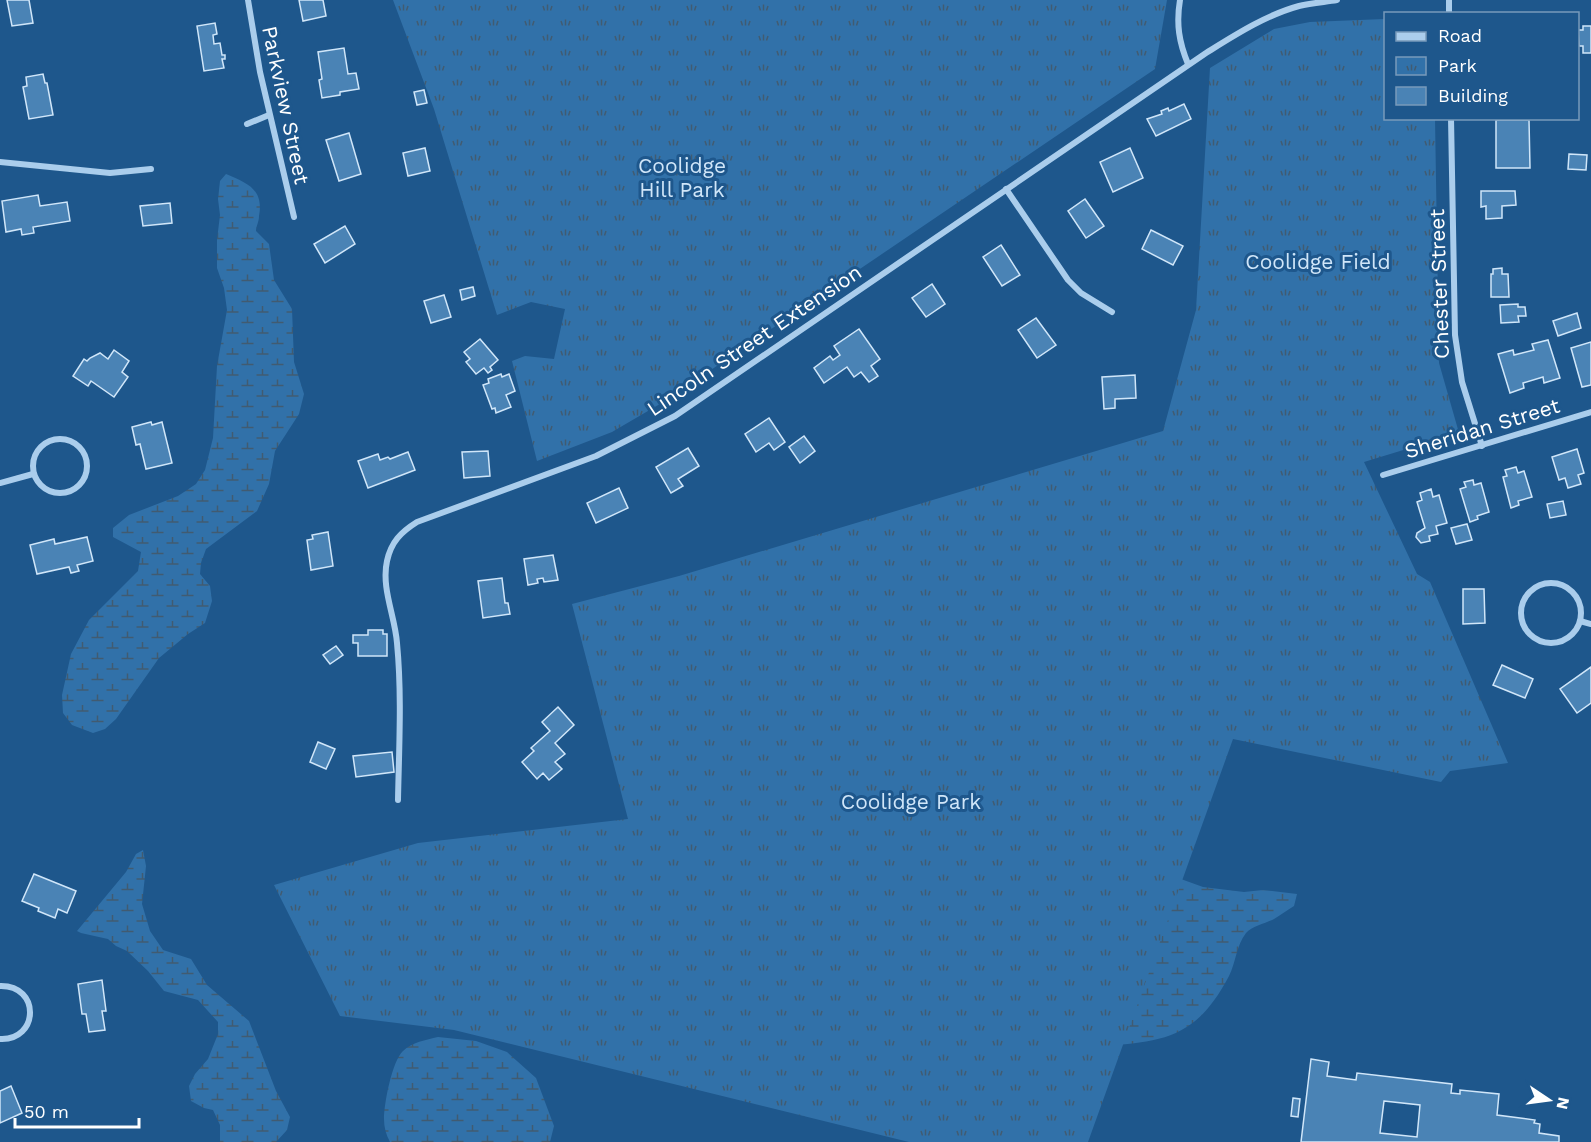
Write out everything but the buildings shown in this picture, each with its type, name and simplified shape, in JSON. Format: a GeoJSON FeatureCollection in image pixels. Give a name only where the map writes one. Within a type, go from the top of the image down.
{"type":"FeatureCollection","features":[{"type":"Feature","properties":{"kind":"street","name":"Parkview Street"},"geometry":{"type":"LineString","coordinates":[[248,0],[254,44],[269,115],[294,217]]}},
{"type":"Feature","properties":{"kind":"street"},"geometry":{"type":"LineString","coordinates":[[1180,0],[1177,25],[1179,40],[1188,64]]}},
{"type":"Feature","properties":{"kind":"street","name":"Lincoln Street Extension"},"geometry":{"type":"LineString","coordinates":[[398,800],[400,704],[398,644],[386,591],[385,576],[390,552],[400,534],[417,522],[596,456],[675,416],[1188,64],[1264,19],[1300,6],[1337,0]]}},
{"type":"Feature","properties":{"kind":"street"},"geometry":{"type":"LineString","coordinates":[[247,124],[269,115]]}},
{"type":"Feature","properties":{"kind":"street","name":"Chester Street"},"geometry":{"type":"LineString","coordinates":[[1451,120],[1456,345],[1468,407],[1482,446]]}},
{"type":"Feature","properties":{"kind":"street"},"geometry":{"type":"LineString","coordinates":[[0,162],[110,173],[151,169]]}},
{"type":"Feature","properties":{"kind":"street"},"geometry":{"type":"LineString","coordinates":[[1006,189],[1068,280],[1081,293],[1112,312]]}},
{"type":"Feature","properties":{"kind":"street","name":"Sheridan Street"},"geometry":{"type":"LineString","coordinates":[[1383,475],[1591,412]]}},
{"type":"Feature","properties":{"kind":"street"},"geometry":{"type":"LineString","coordinates":[[56,439],[66,439],[75,443],[83,451],[87,461],[84,480],[68,493],[50,492],[37,482],[33,474],[34,456],[39,448],[46,442],[56,439]]}},
{"type":"Feature","properties":{"kind":"street"},"geometry":{"type":"LineString","coordinates":[[0,483],[33,474]]}},
{"type":"Feature","properties":{"kind":"street"},"geometry":{"type":"LineString","coordinates":[[1554,583],[1572,591],[1579,601],[1580,621],[1571,635],[1564,640],[1547,643],[1537,640],[1524,627],[1521,619],[1522,604],[1530,590],[1538,585],[1554,583]]}},
{"type":"Feature","properties":{"kind":"street"},"geometry":{"type":"LineString","coordinates":[[1580,621],[1591,624]]}},
{"type":"Feature","properties":{"kind":"street"},"geometry":{"type":"LineString","coordinates":[[0,986],[17,989],[26,998],[30,1006],[30,1017],[21,1033],[13,1038],[0,1039]]}},
{"type":"Feature","properties":{"kind":"green space","name":"Coolidge Hill Park"},"geometry":{"type":"Polygon","coordinates":[[[393,0],[1167,0],[1155,69],[665,401],[612,432],[537,461],[512,361],[525,356],[554,359],[565,309],[531,302],[497,315],[434,109],[393,0]]]}},
{"type":"Feature","properties":{"kind":"green space","name":"Coolidge Park"},"geometry":{"type":"Polygon","coordinates":[[[1384,19],[1384,120],[1435,120],[1439,363],[1459,433],[1364,462],[1417,574],[1430,582],[1508,763],[1450,771],[1441,782],[1233,739],[1088,1142],[909,1142],[454,1030],[340,1016],[274,885],[418,843],[628,819],[572,604],[679,576],[1163,431],[1196,310],[1210,68],[1274,29],[1310,22],[1384,19]]]}},
{"type":"Feature","properties":{"kind":"green space"},"geometry":{"type":"Polygon","coordinates":[[[226,174],[247,184],[259,199],[256,231],[269,244],[274,280],[292,309],[294,362],[304,394],[299,414],[275,451],[269,484],[257,511],[206,549],[200,574],[210,586],[212,601],[205,623],[159,658],[116,719],[105,729],[93,733],[72,725],[63,713],[62,695],[71,654],[89,620],[138,571],[141,552],[113,537],[113,528],[129,515],[178,496],[196,484],[205,470],[213,438],[217,366],[227,310],[224,288],[217,268],[220,215],[218,199],[220,181],[226,174]]]}},
{"type":"Feature","properties":{"kind":"green space"},"geometry":{"type":"Polygon","coordinates":[[[1284,627],[1167,874],[1203,887],[1244,892],[1263,890],[1297,894],[1294,906],[1246,933],[1240,943],[1229,976],[1217,996],[1191,1024],[1161,1038],[1101,1046],[672,988],[1284,627]]]}},
{"type":"Feature","properties":{"kind":"green space"},"geometry":{"type":"Polygon","coordinates":[[[143,850],[146,866],[142,904],[150,931],[163,950],[191,959],[207,985],[249,1021],[276,1091],[290,1117],[287,1130],[276,1142],[220,1142],[220,1125],[213,1110],[191,1101],[189,1086],[195,1074],[208,1059],[218,1034],[218,1022],[198,1000],[164,991],[148,971],[127,951],[108,939],[77,931],[126,872],[136,854],[143,850]]]}},
{"type":"Feature","properties":{"kind":"green space"},"geometry":{"type":"Polygon","coordinates":[[[438,1037],[476,1041],[507,1052],[536,1078],[554,1126],[550,1142],[390,1142],[385,1128],[384,1112],[395,1064],[403,1051],[411,1045],[438,1037]]]}},
{"type":"Feature","properties":{"kind":"park label","name":"Coolidge Field"},"geometry":{"type":"Point","coordinates":[1318,261]}}]}
